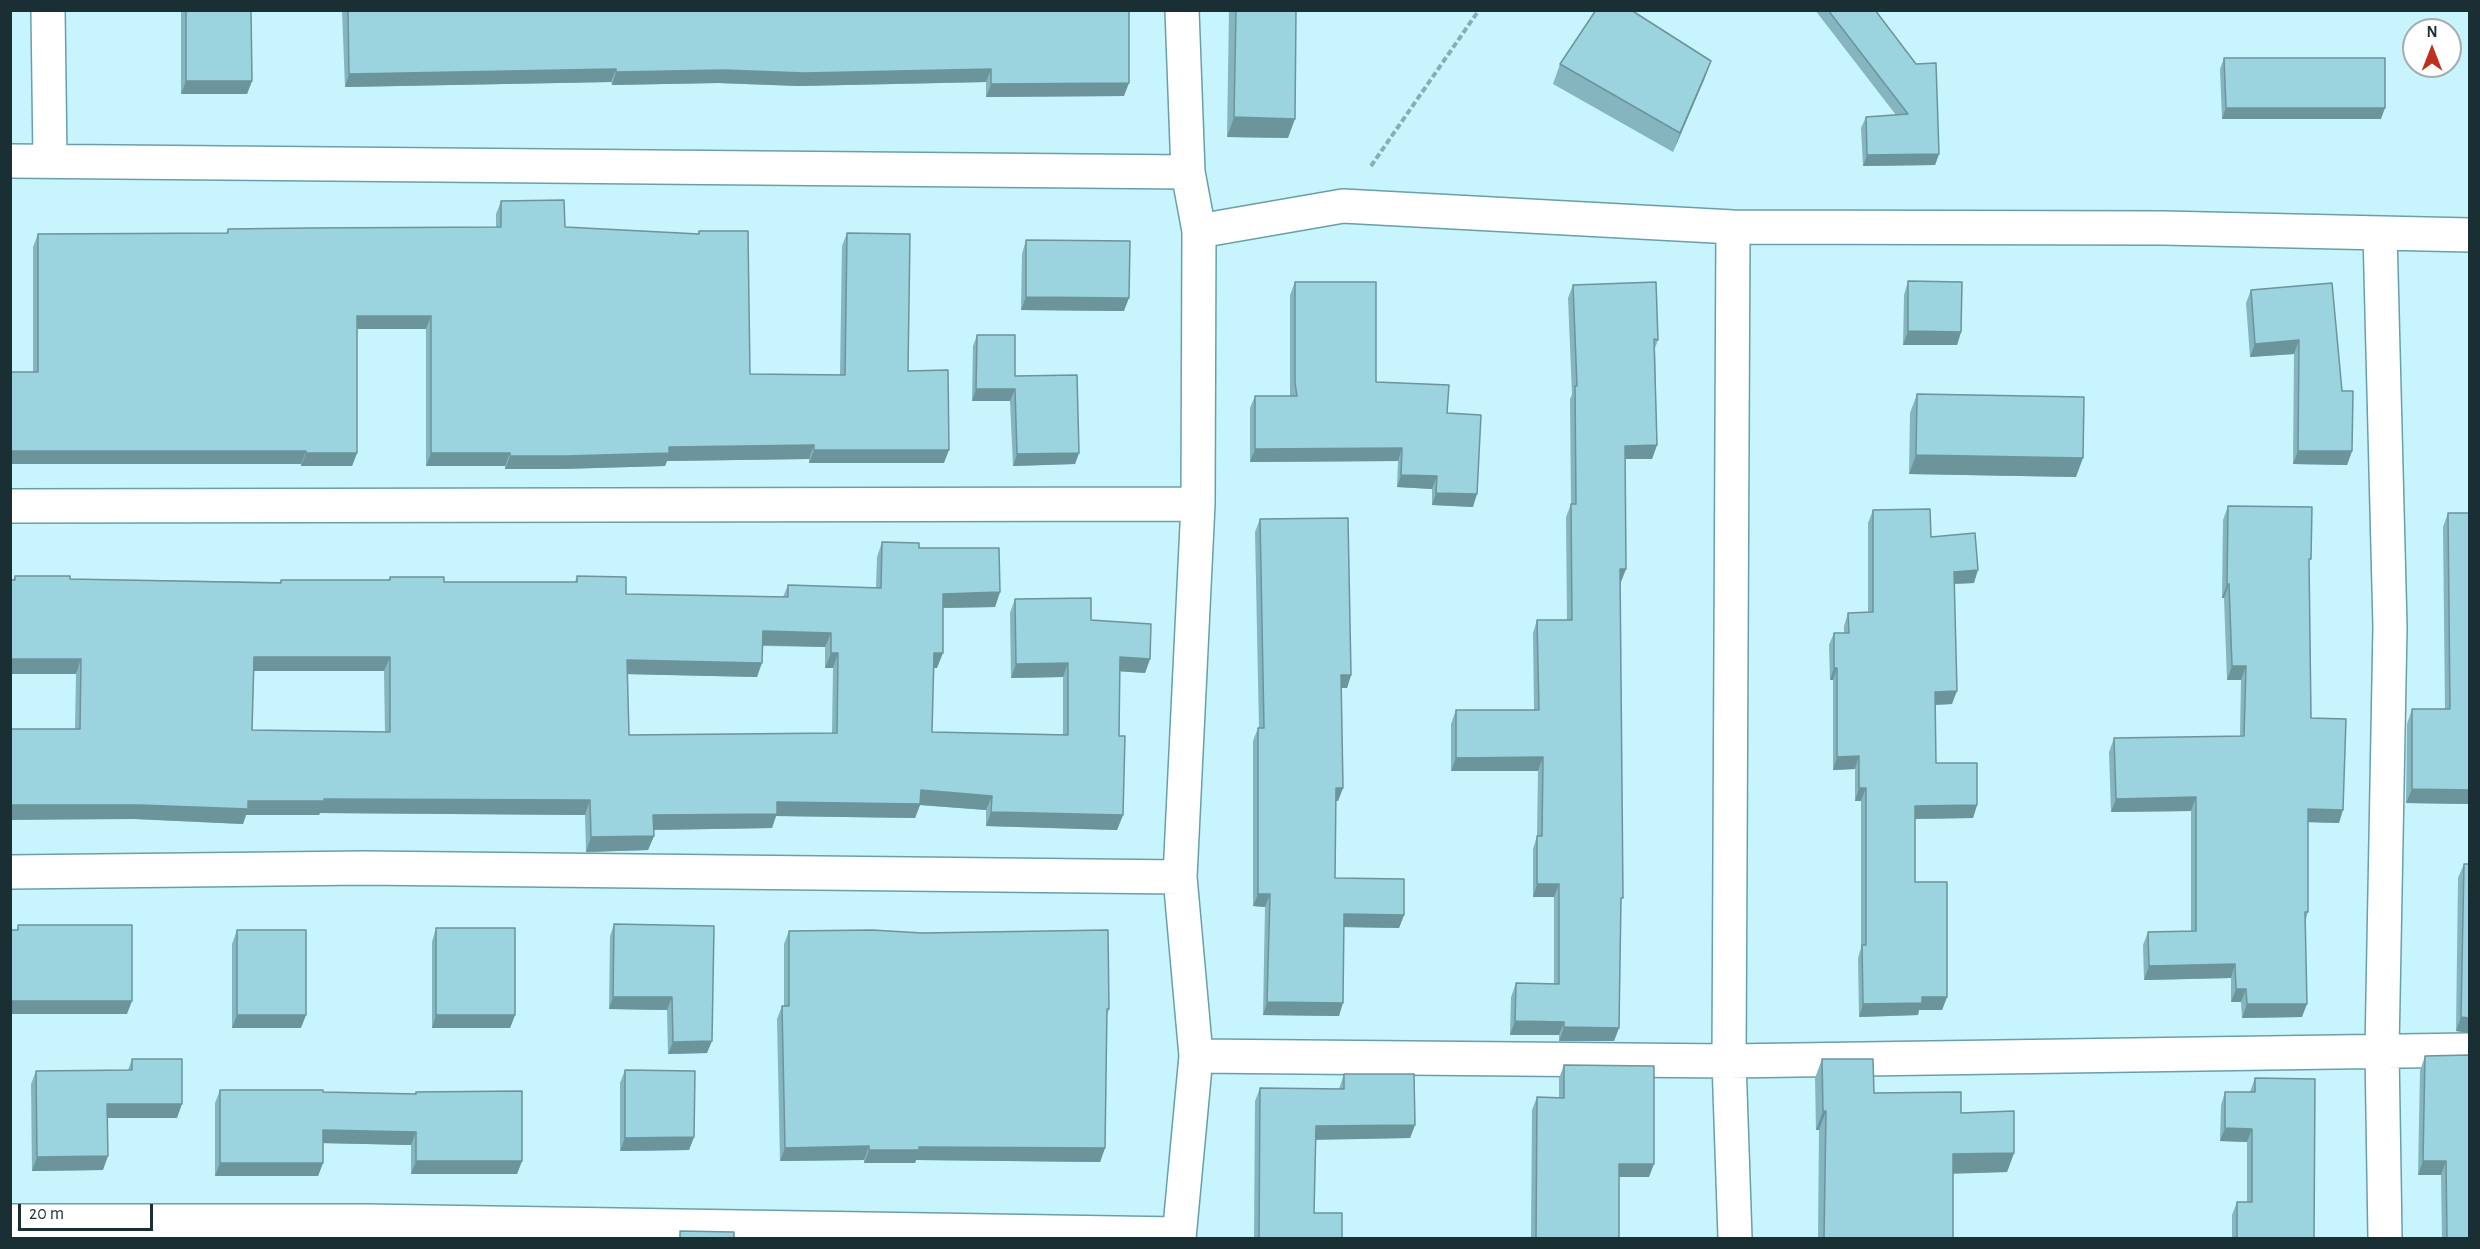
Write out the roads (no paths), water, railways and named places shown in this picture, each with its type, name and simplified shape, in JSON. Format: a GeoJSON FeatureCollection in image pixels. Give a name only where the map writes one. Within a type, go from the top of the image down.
{"type":"FeatureCollection","features":[{"type":"Feature","properties":{"kind":"street"},"geometry":{"type":"LineString","coordinates":[[48,10],[50,161]]}},
{"type":"Feature","properties":{"kind":"street"},"geometry":{"type":"LineString","coordinates":[[10,1221],[366,1221],[1179,1236],[1196,1056],[1180,877],[1198,504],[1198,231],[1188,172],[1182,10]]}},
{"type":"Feature","properties":{"kind":"street"},"geometry":{"type":"LineString","coordinates":[[10,161],[1188,172]]}},
{"type":"Feature","properties":{"kind":"street"},"geometry":{"type":"LineString","coordinates":[[1198,231],[1343,206],[1733,227],[2163,228],[2469,236]]}},
{"type":"Feature","properties":{"kind":"street"},"geometry":{"type":"LineString","coordinates":[[1733,227],[1730,1061],[1735,1239]]}},
{"type":"Feature","properties":{"kind":"street"},"geometry":{"type":"LineString","coordinates":[[2380,233],[2390,627],[2382,1050],[2385,1239]]}},
{"type":"Feature","properties":{"kind":"street"},"geometry":{"type":"LineString","coordinates":[[10,506],[1198,504]]}},
{"type":"Feature","properties":{"kind":"street"},"geometry":{"type":"LineString","coordinates":[[10,872],[364,868],[1180,877]]}},
{"type":"Feature","properties":{"kind":"street"},"geometry":{"type":"LineString","coordinates":[[1196,1056],[1730,1061],[2469,1050]]}}]}
